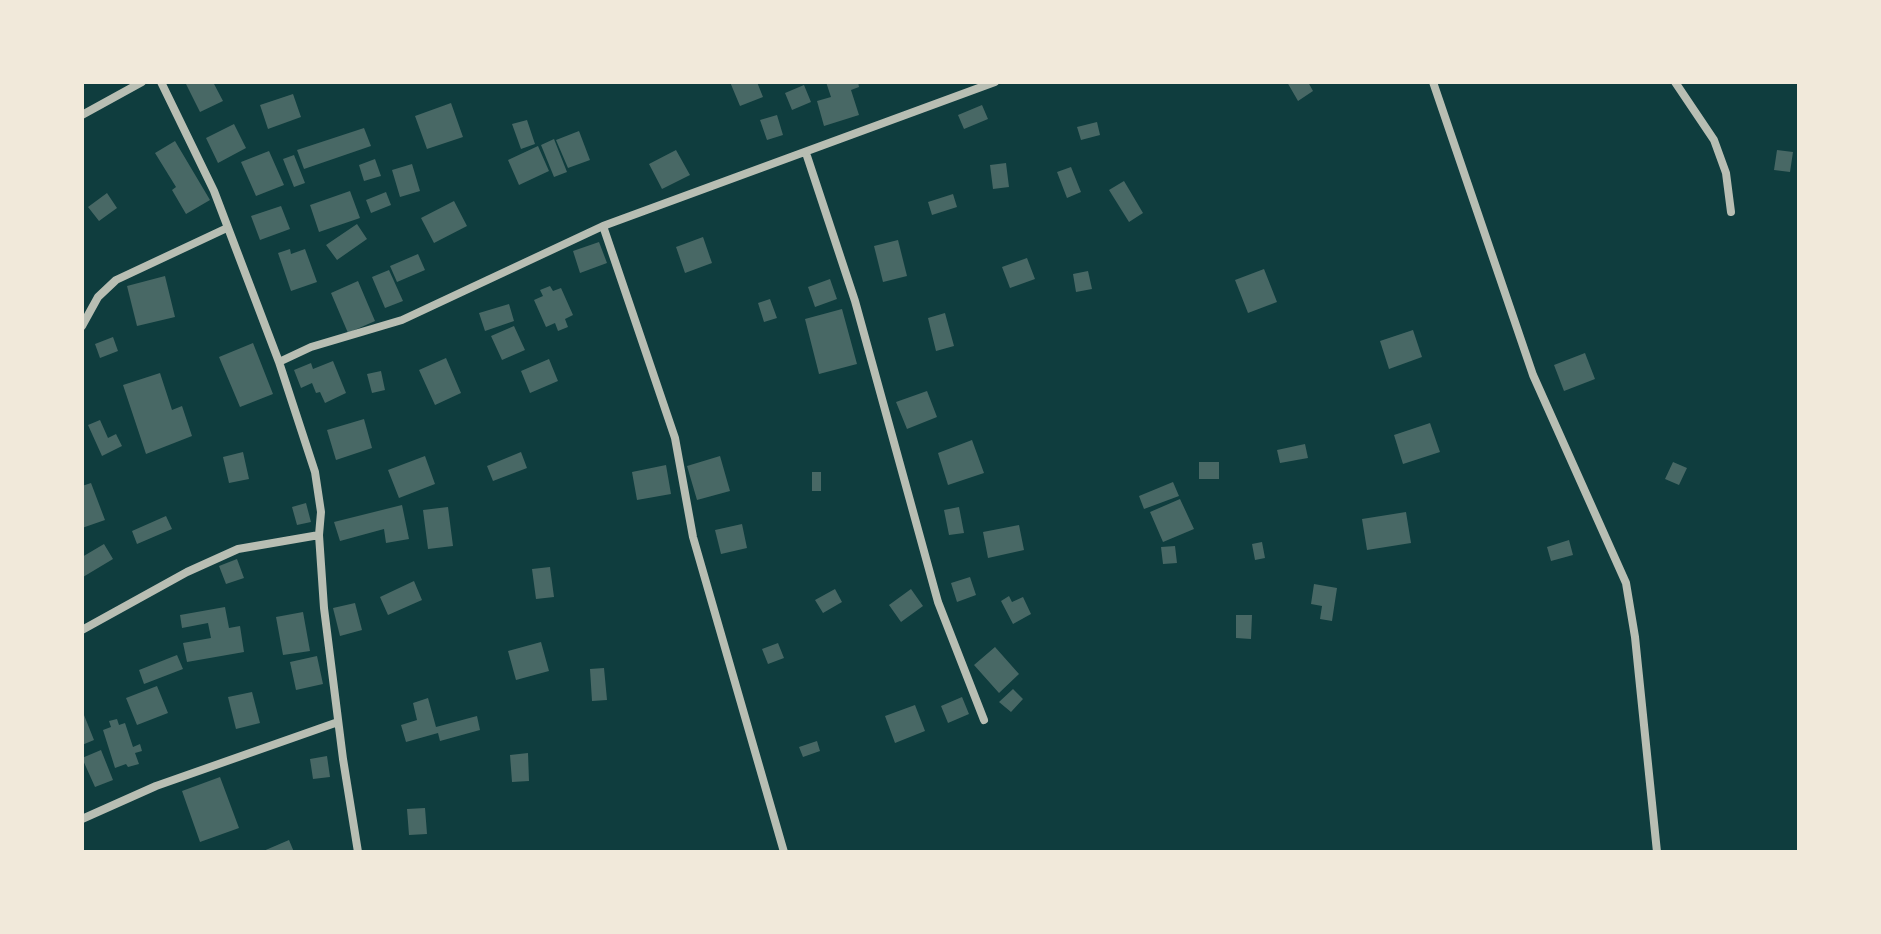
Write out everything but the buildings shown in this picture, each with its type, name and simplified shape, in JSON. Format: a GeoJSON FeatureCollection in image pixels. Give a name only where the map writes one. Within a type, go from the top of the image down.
{"type":"FeatureCollection","features":[{"type":"Feature","properties":{"kind":"street"},"geometry":{"type":"LineString","coordinates":[[82,115],[142,82]]}},
{"type":"Feature","properties":{"kind":"street"},"geometry":{"type":"LineString","coordinates":[[161,82],[214,191],[279,362],[315,472],[321,512],[319,535],[324,608],[358,852]]}},
{"type":"Feature","properties":{"kind":"street"},"geometry":{"type":"LineString","coordinates":[[279,362],[311,347],[402,320],[603,226],[995,82]]}},
{"type":"Feature","properties":{"kind":"street"},"geometry":{"type":"LineString","coordinates":[[1433,82],[1533,375],[1626,583],[1635,637],[1657,852]]}},
{"type":"Feature","properties":{"kind":"street"},"geometry":{"type":"LineString","coordinates":[[1675,82],[1714,140],[1726,173],[1731,212]]}},
{"type":"Feature","properties":{"kind":"street"},"geometry":{"type":"LineString","coordinates":[[806,153],[855,301],[938,602],[984,720]]}},
{"type":"Feature","properties":{"kind":"street"},"geometry":{"type":"LineString","coordinates":[[603,226],[675,438],[693,537],[784,852]]}},
{"type":"Feature","properties":{"kind":"street"},"geometry":{"type":"LineString","coordinates":[[82,326],[98,297],[116,280],[227,228]]}},
{"type":"Feature","properties":{"kind":"street"},"geometry":{"type":"LineString","coordinates":[[82,630],[187,572],[238,549],[319,535]]}},
{"type":"Feature","properties":{"kind":"street"},"geometry":{"type":"LineString","coordinates":[[82,819],[156,786],[338,722]]}}]}
